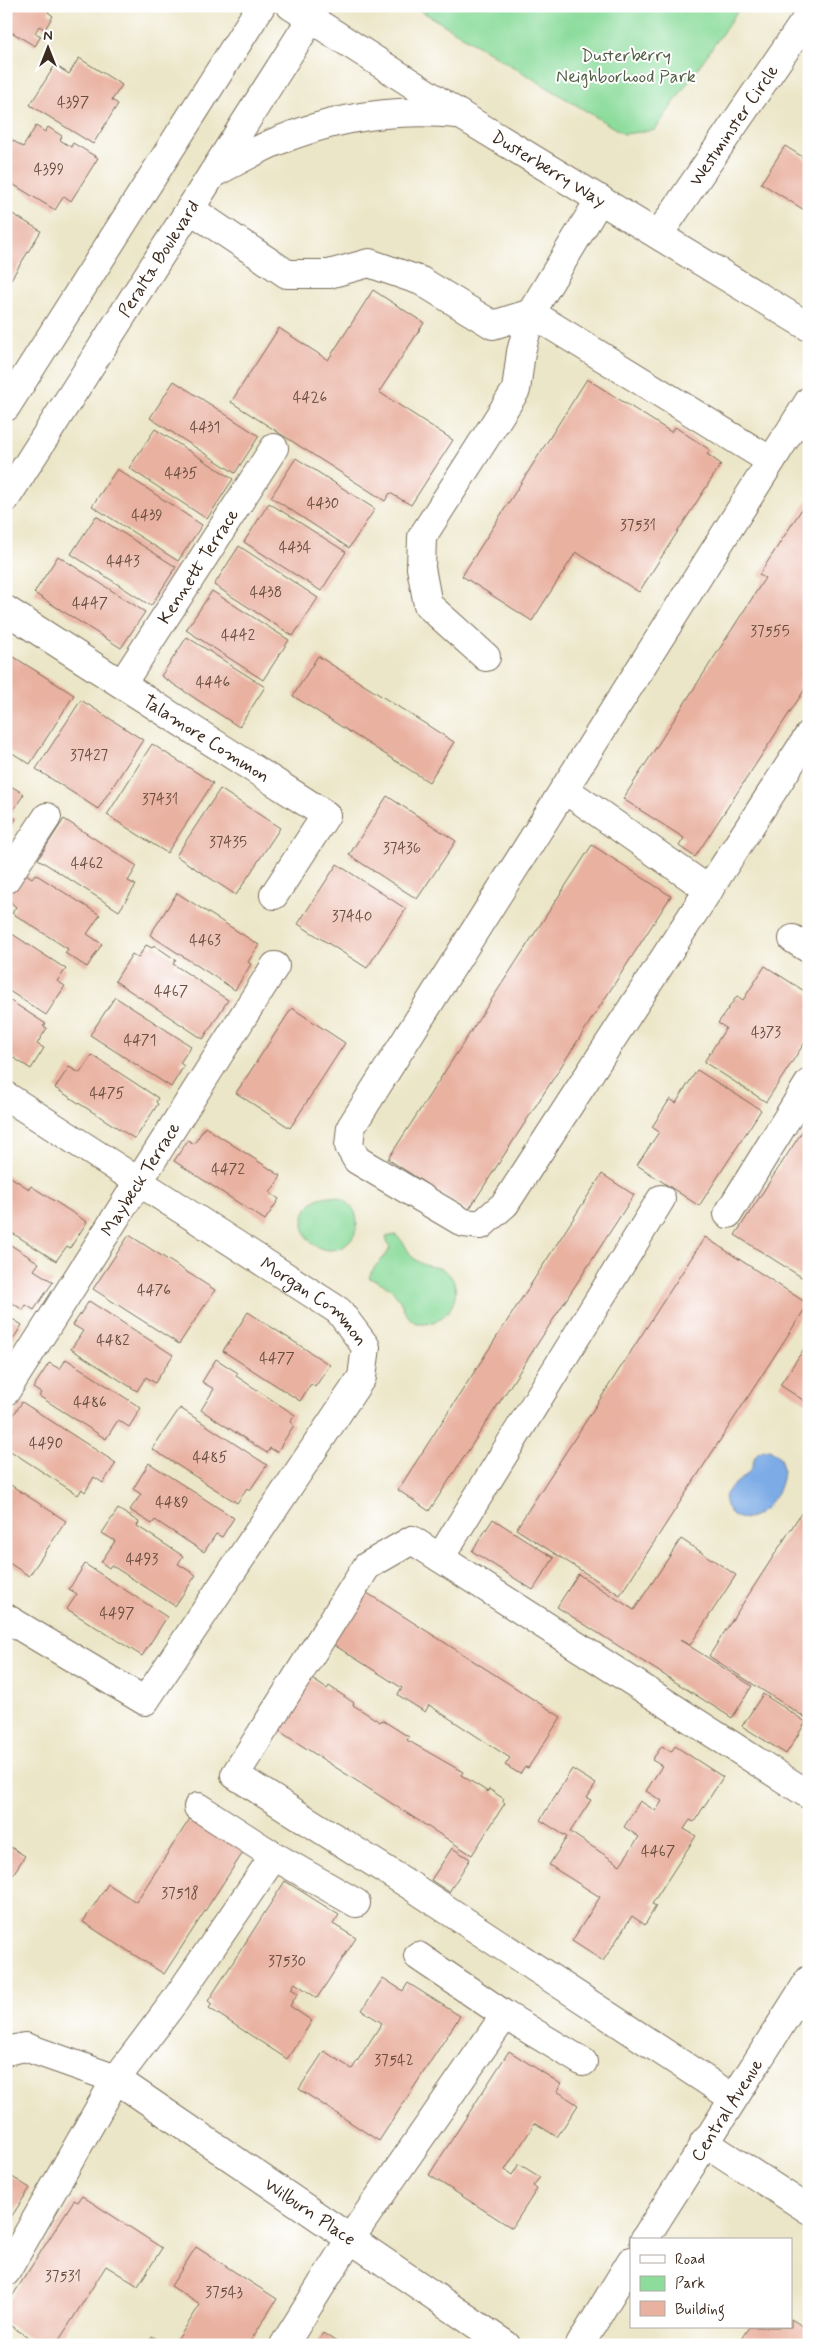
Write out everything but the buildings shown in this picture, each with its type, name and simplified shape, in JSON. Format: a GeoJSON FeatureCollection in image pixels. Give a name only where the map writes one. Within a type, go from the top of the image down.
{"type":"FeatureCollection","features":[{"type":"Feature","properties":{"kind":"street"},"geometry":{"type":"LineString","coordinates":[[6,407],[261,6]]}},
{"type":"Feature","properties":{"kind":"street","name":"Dusterberry Way"},"geometry":{"type":"LineString","coordinates":[[301,13],[459,114],[809,327]]}},
{"type":"Feature","properties":{"kind":"street","name":"Peralta Boulevard"},"geometry":{"type":"LineString","coordinates":[[6,498],[213,174],[301,13]]}},
{"type":"Feature","properties":{"kind":"street","name":"Westminster Circle"},"geometry":{"type":"LineString","coordinates":[[659,234],[809,15]]}},
{"type":"Feature","properties":{"kind":"street"},"geometry":{"type":"LineString","coordinates":[[213,174],[275,142],[326,123],[397,112],[430,111],[459,114]]}},
{"type":"Feature","properties":{"kind":"street"},"geometry":{"type":"LineString","coordinates":[[486,657],[428,605],[421,568],[422,537],[516,390],[521,352],[531,313],[600,199]]}},
{"type":"Feature","properties":{"kind":"street"},"geometry":{"type":"LineString","coordinates":[[190,209],[287,274],[329,274],[369,263],[421,281],[494,325],[531,313],[771,460]]}},
{"type":"Feature","properties":{"kind":"street"},"geometry":{"type":"LineString","coordinates":[[809,400],[351,1126],[349,1146],[357,1160],[464,1222],[481,1225],[505,1204],[809,735]]}},
{"type":"Feature","properties":{"kind":"street","name":"Kennett Terrace"},"geometry":{"type":"LineString","coordinates":[[122,684],[274,448]]}},
{"type":"Feature","properties":{"kind":"street","name":"Talamore Common"},"geometry":{"type":"LineString","coordinates":[[6,610],[326,815],[274,895]]}},
{"type":"Feature","properties":{"kind":"street"},"geometry":{"type":"LineString","coordinates":[[564,789],[709,890]]}},
{"type":"Feature","properties":{"kind":"street"},"geometry":{"type":"LineString","coordinates":[[6,879],[47,817]]}},
{"type":"Feature","properties":{"kind":"street","name":"Maybeck Terrace"},"geometry":{"type":"LineString","coordinates":[[6,1391],[275,966]]}},
{"type":"Feature","properties":{"kind":"street"},"geometry":{"type":"LineString","coordinates":[[728,1214],[809,1083]]}},
{"type":"Feature","properties":{"kind":"street","name":"Morgan Common"},"geometry":{"type":"LineString","coordinates":[[6,1096],[339,1311],[366,1347],[362,1377],[145,1701],[6,1618]]}},
{"type":"Feature","properties":{"kind":"street"},"geometry":{"type":"LineString","coordinates":[[440,1558],[661,1199]]}},
{"type":"Feature","properties":{"kind":"street"},"geometry":{"type":"LineString","coordinates":[[733,2098],[402,1880],[235,1775],[367,1566],[412,1540],[809,1795]]}},
{"type":"Feature","properties":{"kind":"street"},"geometry":{"type":"LineString","coordinates":[[198,1807],[274,1856],[356,1903]]}},
{"type":"Feature","properties":{"kind":"street"},"geometry":{"type":"LineString","coordinates":[[6,2272],[116,2079],[174,2002],[274,1856]]}},
{"type":"Feature","properties":{"kind":"street"},"geometry":{"type":"LineString","coordinates":[[418,1956],[505,2015],[583,2062]]}},
{"type":"Feature","properties":{"kind":"street","name":"Central Avenue"},"geometry":{"type":"LineString","coordinates":[[645,2238],[704,2142],[809,1980]]}},
{"type":"Feature","properties":{"kind":"street"},"geometry":{"type":"LineString","coordinates":[[284,2345],[350,2239],[505,2015]]}},
{"type":"Feature","properties":{"kind":"street","name":"Wilburn Place"},"geometry":{"type":"LineString","coordinates":[[6,2051],[24,2046],[116,2079],[506,2345]]}},
{"type":"Feature","properties":{"kind":"street"},"geometry":{"type":"LineString","coordinates":[[704,2142],[809,2210]]}},
{"type":"Feature","properties":{"kind":"street"},"geometry":{"type":"LineString","coordinates":[[580,2345],[630,2263]]}},
{"type":"Feature","properties":{"kind":"green space","name":"Dusterberry Neighborhood Park"},"geometry":{"type":"Polygon","coordinates":[[[413,6],[741,6],[655,130],[624,134],[413,6]]]}},
{"type":"Feature","properties":{"kind":"green space"},"geometry":{"type":"Polygon","coordinates":[[[325,1196],[335,1196],[345,1200],[353,1208],[357,1223],[353,1238],[345,1246],[335,1250],[325,1250],[315,1246],[307,1238],[303,1228],[303,1218],[307,1208],[315,1200],[325,1196]]]}},
{"type":"Feature","properties":{"kind":"green space"},"geometry":{"type":"Polygon","coordinates":[[[395,1235],[402,1240],[410,1254],[417,1261],[442,1269],[453,1279],[456,1293],[452,1306],[442,1317],[430,1323],[423,1324],[413,1321],[407,1315],[392,1290],[369,1278],[373,1269],[390,1248],[386,1237],[395,1235]]]}},
{"type":"Feature","properties":{"kind":"water"},"geometry":{"type":"Polygon","coordinates":[[[769,1449],[780,1458],[783,1471],[780,1484],[774,1498],[764,1510],[752,1517],[740,1518],[730,1512],[726,1505],[726,1494],[748,1473],[756,1455],[769,1449]]]}}]}
